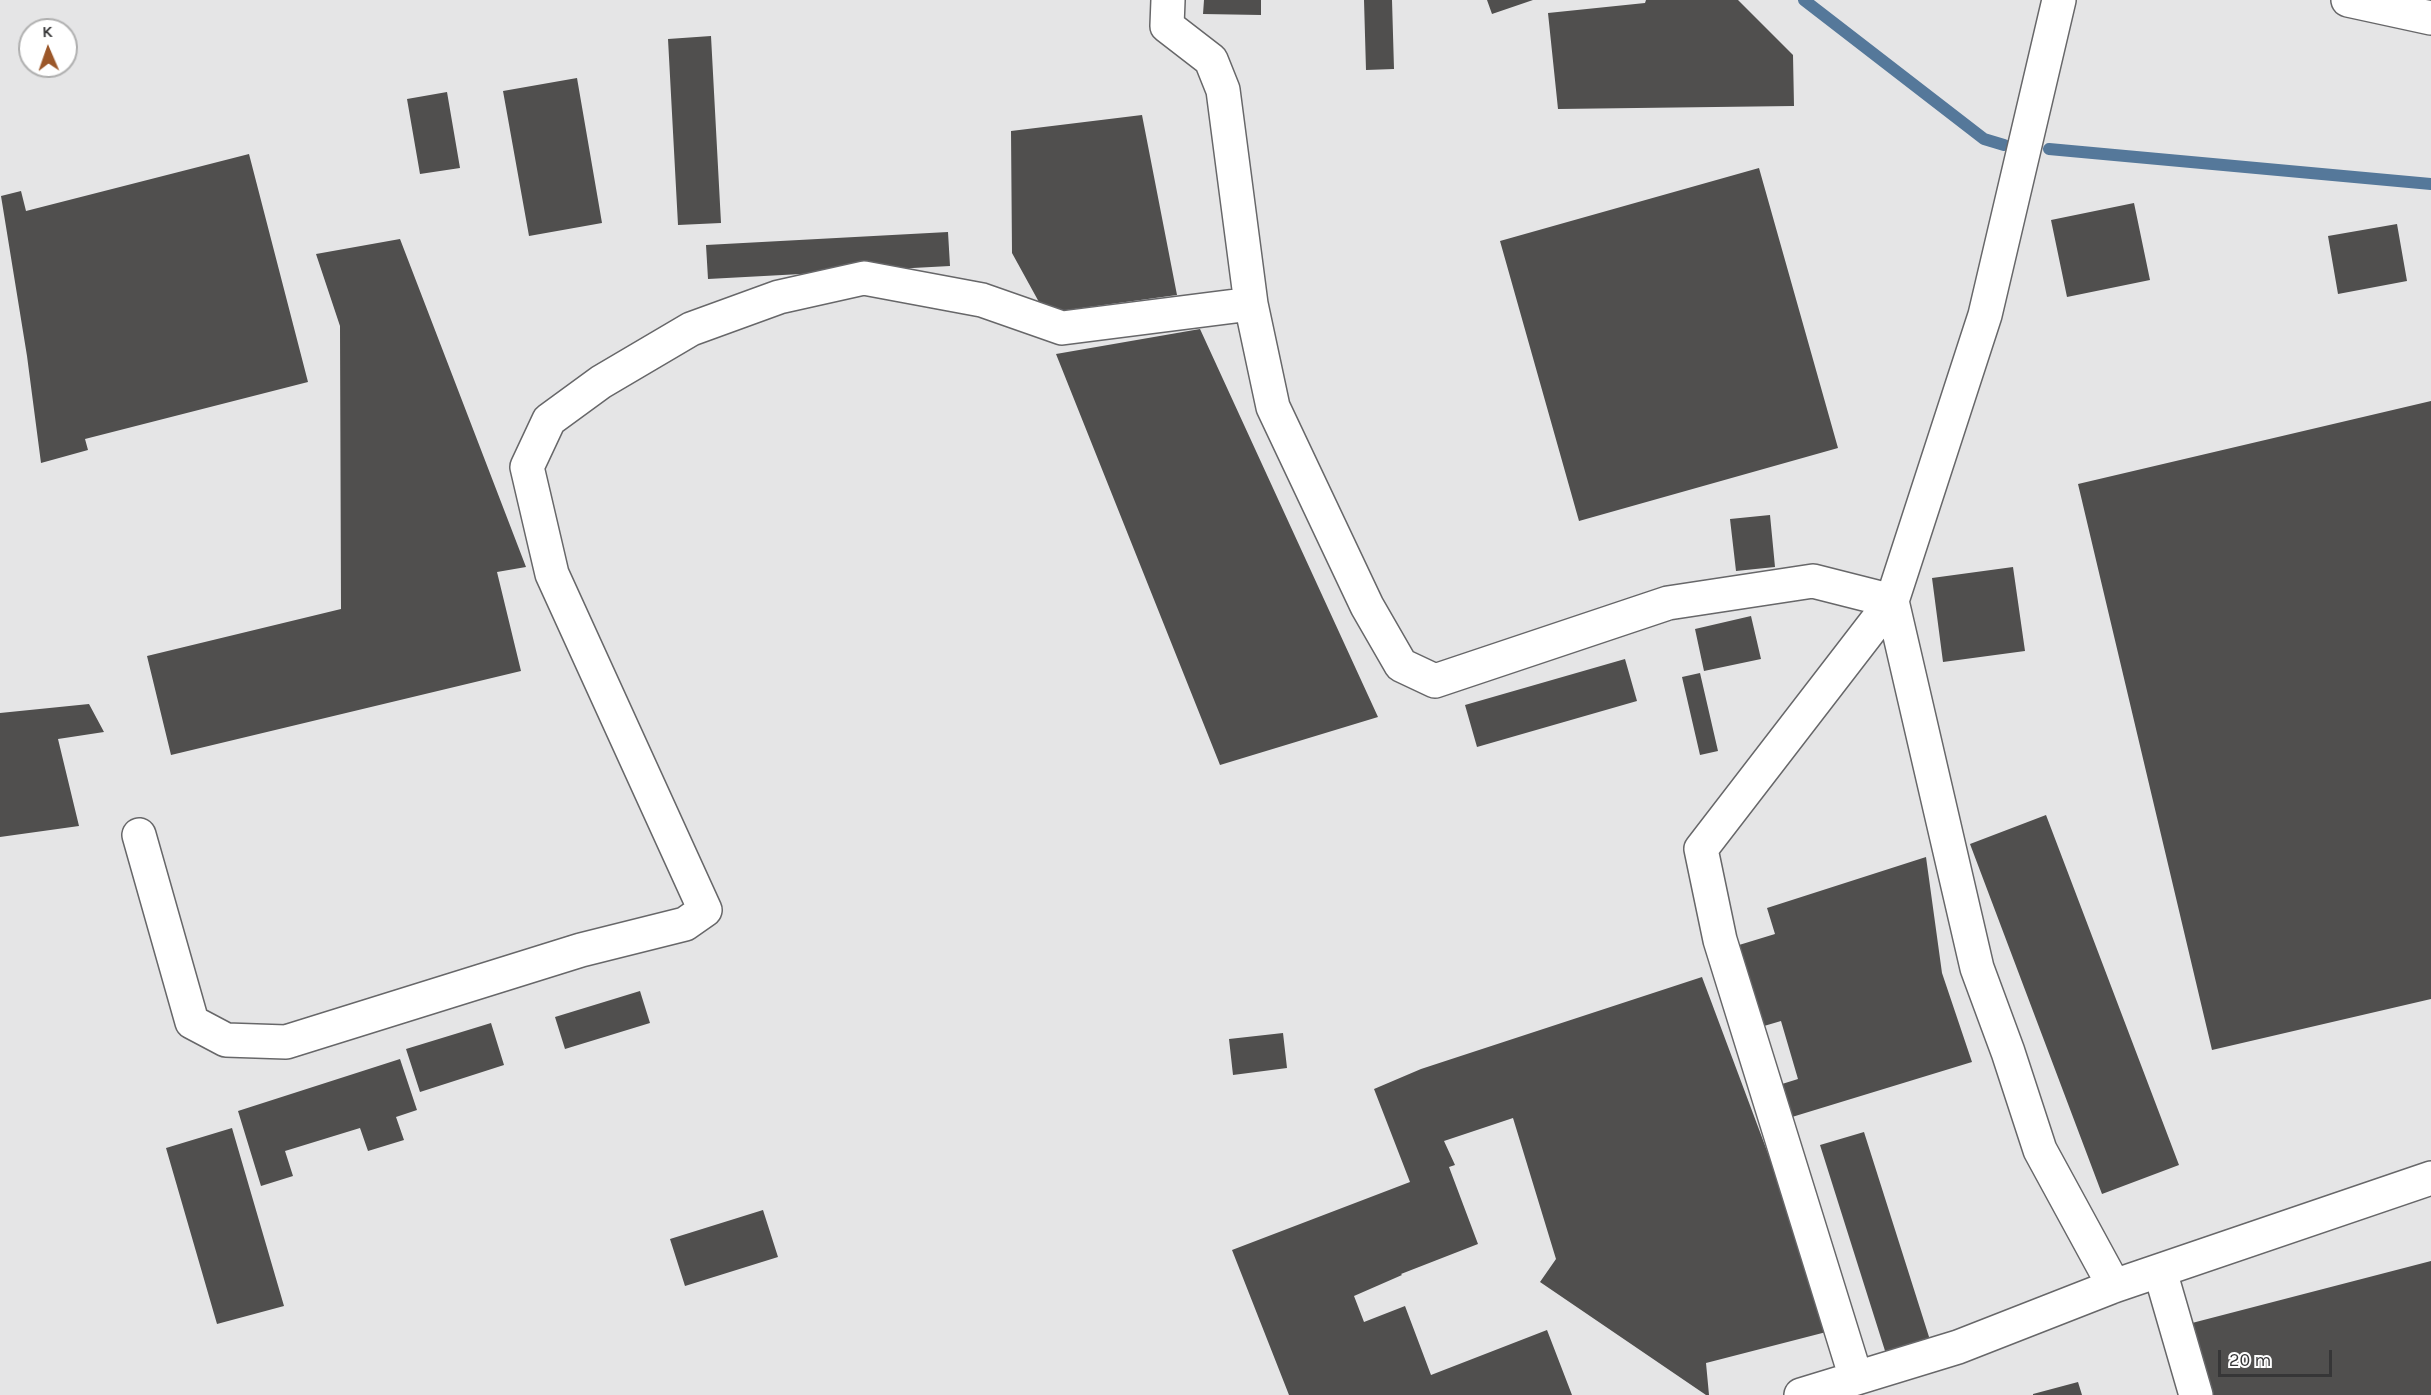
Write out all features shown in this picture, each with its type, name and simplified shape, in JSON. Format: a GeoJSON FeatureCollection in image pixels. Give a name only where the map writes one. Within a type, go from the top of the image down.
{"type":"FeatureCollection","features":[{"type":"Feature","properties":{"kind":"street"},"geometry":{"type":"LineString","coordinates":[[1168,0],[1167,26],[1210,60],[1223,90],[1251,303],[1273,407],[1367,606],[1401,665],[1435,681],[1668,603],[1813,581],[1892,601]]}},
{"type":"Feature","properties":{"kind":"street"},"geometry":{"type":"LineString","coordinates":[[1856,1378],[1720,940],[1701,849],[1892,601],[1985,315],[2059,0]]}},
{"type":"Feature","properties":{"kind":"street"},"geometry":{"type":"LineString","coordinates":[[2348,0],[2431,18]]}},
{"type":"Feature","properties":{"kind":"street"},"geometry":{"type":"LineString","coordinates":[[139,835],[192,1022],[226,1040],[286,1042],[581,950],[685,924],[705,910],[552,574],[527,467],[549,420],[601,382],[691,329],[778,297],[864,278],[982,300],[1062,328],[1251,303]]}},
{"type":"Feature","properties":{"kind":"street"},"geometry":{"type":"LineString","coordinates":[[1892,601],[1977,968],[2008,1052],[2040,1150],[2114,1286]]}},
{"type":"Feature","properties":{"kind":"street"},"geometry":{"type":"LineString","coordinates":[[1801,1395],[1958,1347],[2114,1286],[2431,1178]]}},
{"type":"Feature","properties":{"kind":"street"},"geometry":{"type":"LineString","coordinates":[[2160,1270],[2196,1395]]}},
{"type":"Feature","properties":{"kind":"building"},"geometry":{"type":"Polygon","coordinates":[[[1204,0],[1261,0],[1261,15],[1203,14],[1204,0]]]}},
{"type":"Feature","properties":{"kind":"building"},"geometry":{"type":"Polygon","coordinates":[[[1364,0],[1392,0],[1394,69],[1366,70],[1364,0]]]}},
{"type":"Feature","properties":{"kind":"building"},"geometry":{"type":"Polygon","coordinates":[[[1487,0],[1533,0],[1492,14],[1487,0]]]}},
{"type":"Feature","properties":{"kind":"building"},"geometry":{"type":"Polygon","coordinates":[[[1646,0],[1738,0],[1793,55],[1794,106],[1558,109],[1548,13],[1645,3],[1646,0]]]}},
{"type":"Feature","properties":{"kind":"building"},"geometry":{"type":"Polygon","coordinates":[[[711,36],[721,223],[678,225],[668,39],[711,36]]]}},
{"type":"Feature","properties":{"kind":"building"},"geometry":{"type":"Polygon","coordinates":[[[577,78],[602,223],[529,236],[503,91],[577,78]]]}},
{"type":"Feature","properties":{"kind":"building"},"geometry":{"type":"Polygon","coordinates":[[[447,92],[460,168],[420,174],[407,99],[447,92]]]}},
{"type":"Feature","properties":{"kind":"building"},"geometry":{"type":"Polygon","coordinates":[[[1142,115],[1177,295],[1045,313],[1012,253],[1011,131],[1142,115]]]}},
{"type":"Feature","properties":{"kind":"building"},"geometry":{"type":"Polygon","coordinates":[[[249,154],[308,382],[85,439],[88,450],[41,463],[27,356],[1,196],[21,191],[26,211],[249,154]]]}},
{"type":"Feature","properties":{"kind":"building"},"geometry":{"type":"Polygon","coordinates":[[[1759,168],[1838,448],[1579,521],[1500,241],[1759,168]]]}},
{"type":"Feature","properties":{"kind":"building"},"geometry":{"type":"Polygon","coordinates":[[[2134,203],[2150,280],[2067,297],[2051,220],[2134,203]]]}},
{"type":"Feature","properties":{"kind":"building"},"geometry":{"type":"Polygon","coordinates":[[[2397,224],[2407,281],[2338,294],[2328,236],[2397,224]]]}},
{"type":"Feature","properties":{"kind":"building"},"geometry":{"type":"Polygon","coordinates":[[[948,232],[950,266],[708,279],[706,245],[948,232]]]}},
{"type":"Feature","properties":{"kind":"building"},"geometry":{"type":"Polygon","coordinates":[[[400,239],[526,567],[497,572],[521,671],[171,755],[147,656],[341,609],[340,326],[316,254],[400,239]]]}},
{"type":"Feature","properties":{"kind":"building"},"geometry":{"type":"Polygon","coordinates":[[[1200,329],[1378,717],[1220,765],[1056,354],[1200,329]]]}},
{"type":"Feature","properties":{"kind":"building"},"geometry":{"type":"Polygon","coordinates":[[[2431,401],[2431,999],[2212,1050],[2078,484],[2431,401]]]}},
{"type":"Feature","properties":{"kind":"building"},"geometry":{"type":"Polygon","coordinates":[[[1770,515],[1775,567],[1736,571],[1730,519],[1770,515]]]}},
{"type":"Feature","properties":{"kind":"building"},"geometry":{"type":"Polygon","coordinates":[[[2013,567],[2025,651],[1943,662],[1932,578],[2013,567]]]}},
{"type":"Feature","properties":{"kind":"building"},"geometry":{"type":"Polygon","coordinates":[[[1751,616],[1761,659],[1704,671],[1695,629],[1751,616]]]}},
{"type":"Feature","properties":{"kind":"building"},"geometry":{"type":"Polygon","coordinates":[[[1625,659],[1637,701],[1477,747],[1465,705],[1625,659]]]}},
{"type":"Feature","properties":{"kind":"building"},"geometry":{"type":"Polygon","coordinates":[[[1700,673],[1718,751],[1700,755],[1682,677],[1700,673]]]}},
{"type":"Feature","properties":{"kind":"building"},"geometry":{"type":"Polygon","coordinates":[[[89,704],[104,732],[58,739],[79,826],[0,837],[0,713],[89,704]]]}},
{"type":"Feature","properties":{"kind":"building"},"geometry":{"type":"Polygon","coordinates":[[[2046,815],[2179,1165],[2102,1194],[1970,844],[2046,815]]]}},
{"type":"Feature","properties":{"kind":"building"},"geometry":{"type":"Polygon","coordinates":[[[1926,857],[1942,973],[1972,1062],[1792,1117],[1782,1084],[1798,1079],[1781,1021],[1764,1026],[1739,945],[1775,934],[1767,908],[1926,857]]]}},
{"type":"Feature","properties":{"kind":"building"},"geometry":{"type":"Polygon","coordinates":[[[1702,977],[1834,1330],[1706,1363],[1709,1395],[1706,1395],[1540,1282],[1556,1259],[1513,1118],[1444,1141],[1455,1165],[1449,1167],[1478,1244],[1401,1274],[1354,1296],[1364,1322],[1405,1306],[1431,1375],[1547,1330],[1572,1395],[1289,1395],[1232,1250],[1410,1182],[1374,1089],[1421,1069],[1702,977]]]}},
{"type":"Feature","properties":{"kind":"building"},"geometry":{"type":"Polygon","coordinates":[[[640,991],[650,1023],[565,1049],[555,1017],[640,991]]]}},
{"type":"Feature","properties":{"kind":"building"},"geometry":{"type":"Polygon","coordinates":[[[491,1023],[504,1065],[420,1092],[406,1049],[491,1023]]]}},
{"type":"Feature","properties":{"kind":"building"},"geometry":{"type":"Polygon","coordinates":[[[1283,1033],[1287,1068],[1233,1075],[1229,1039],[1283,1033]]]}},
{"type":"Feature","properties":{"kind":"building"},"geometry":{"type":"Polygon","coordinates":[[[400,1059],[417,1110],[396,1117],[404,1140],[368,1151],[360,1128],[285,1151],[293,1176],[261,1186],[238,1111],[400,1059]]]}},
{"type":"Feature","properties":{"kind":"building"},"geometry":{"type":"Polygon","coordinates":[[[232,1128],[284,1306],[217,1324],[166,1148],[232,1128]]]}},
{"type":"Feature","properties":{"kind":"building"},"geometry":{"type":"Polygon","coordinates":[[[1864,1132],[1930,1340],[1886,1354],[1820,1145],[1864,1132]]]}},
{"type":"Feature","properties":{"kind":"building"},"geometry":{"type":"Polygon","coordinates":[[[763,1210],[778,1257],[685,1286],[670,1239],[763,1210]]]}},
{"type":"Feature","properties":{"kind":"building"},"geometry":{"type":"Polygon","coordinates":[[[2431,1261],[2431,1395],[2211,1395],[2192,1323],[2431,1261]]]}},
{"type":"Feature","properties":{"kind":"building"},"geometry":{"type":"Polygon","coordinates":[[[2078,1382],[2082,1395],[2033,1395],[2033,1394],[2078,1382]]]}},
{"type":"Feature","properties":{"kind":"waterway"},"geometry":{"type":"LineString","coordinates":[[1804,0],[1984,139],[2004,145]]}},
{"type":"Feature","properties":{"kind":"waterway"},"geometry":{"type":"LineString","coordinates":[[2049,149],[2431,184]]}}]}
